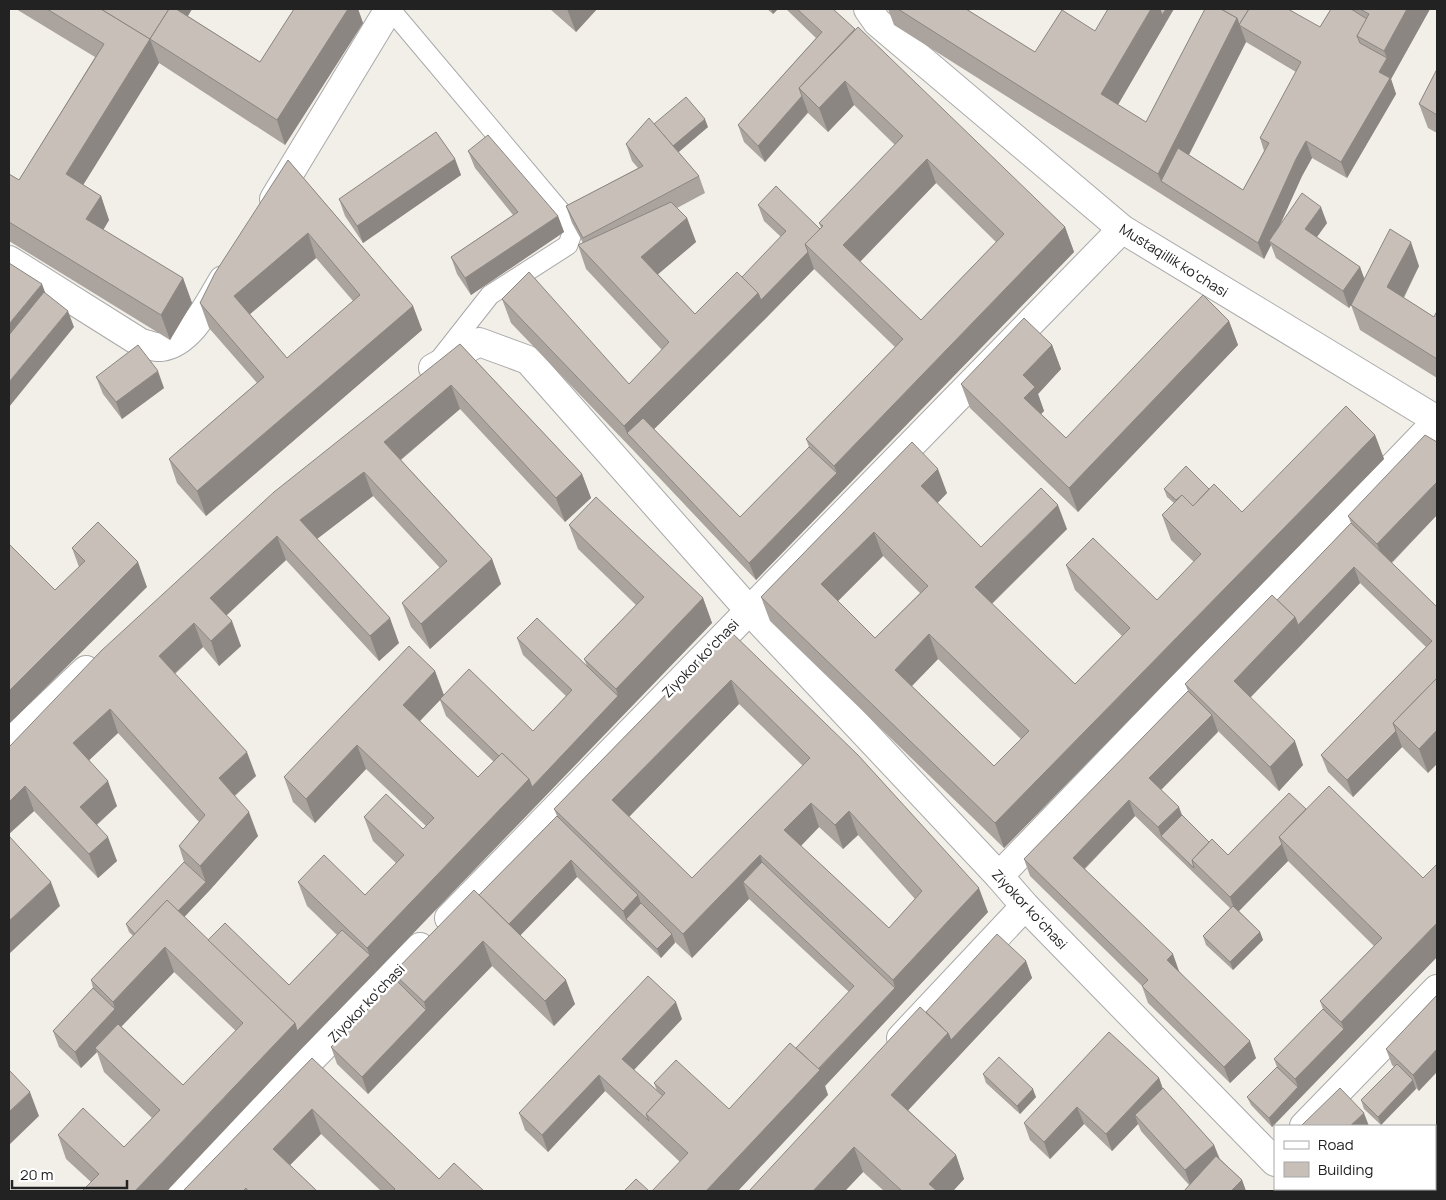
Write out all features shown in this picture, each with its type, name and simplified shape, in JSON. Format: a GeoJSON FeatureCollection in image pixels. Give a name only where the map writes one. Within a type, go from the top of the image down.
{"type":"FeatureCollection","features":[{"type":"Feature","properties":{"kind":"street","name":"Mustaqillik koʻchasi"},"geometry":{"type":"LineString","coordinates":[[868,9],[877,22],[1122,230],[1437,421]]}},
{"type":"Feature","properties":{"kind":"street"},"geometry":{"type":"LineString","coordinates":[[261,219],[390,10]]}},
{"type":"Feature","properties":{"kind":"street"},"geometry":{"type":"LineString","coordinates":[[425,375],[479,342],[528,360],[748,609],[1122,230]]}},
{"type":"Feature","properties":{"kind":"street"},"geometry":{"type":"LineString","coordinates":[[9,260],[141,343],[160,348],[182,339],[204,311],[235,261]]}},
{"type":"Feature","properties":{"kind":"street"},"geometry":{"type":"LineString","coordinates":[[999,876],[1437,421]]}},
{"type":"Feature","properties":{"kind":"street","name":"Ziyokor koʻchasi"},"geometry":{"type":"LineString","coordinates":[[183,1191],[748,609],[999,876],[1024,906],[1274,1159]]}},
{"type":"Feature","properties":{"kind":"street"},"geometry":{"type":"LineString","coordinates":[[9,743],[101,656]]}},
{"type":"Feature","properties":{"kind":"street"},"geometry":{"type":"LineString","coordinates":[[884,1056],[1024,906]]}},
{"type":"Feature","properties":{"kind":"street"},"geometry":{"type":"LineString","coordinates":[[1305,1125],[1437,989]]}},
{"type":"Feature","properties":{"kind":"lane"},"geometry":{"type":"LineString","coordinates":[[390,10],[567,218],[572,233],[568,245],[490,295],[425,375]]}},
{"type":"Feature","properties":{"kind":"building"},"geometry":{"type":"Polygon","coordinates":[[[47,9],[101,9],[150,39],[66,174],[101,196],[86,219],[183,278],[161,315],[9,222],[9,174],[19,180],[104,44],[47,9]]]}},
{"type":"Feature","properties":{"kind":"building"},"geometry":{"type":"Polygon","coordinates":[[[101,9],[169,9],[150,39],[101,9]]]}},
{"type":"Feature","properties":{"kind":"building"},"geometry":{"type":"Polygon","coordinates":[[[169,9],[176,9],[260,62],[294,9],[348,9],[277,120],[150,39],[169,9]]]}},
{"type":"Feature","properties":{"kind":"building"},"geometry":{"type":"Polygon","coordinates":[[[797,9],[833,9],[855,29],[799,88],[802,96],[758,146],[738,125],[822,32],[797,9]]]}},
{"type":"Feature","properties":{"kind":"building"},"geometry":{"type":"Polygon","coordinates":[[[898,9],[966,9],[1035,52],[1062,10],[1095,31],[1108,9],[1151,9],[1101,94],[1146,122],[1205,9],[1221,9],[1237,18],[1158,174],[898,9]]]}},
{"type":"Feature","properties":{"kind":"building"},"geometry":{"type":"Polygon","coordinates":[[[1160,9],[1166,9],[1162,15],[1160,9]]]}},
{"type":"Feature","properties":{"kind":"building"},"geometry":{"type":"Polygon","coordinates":[[[1221,9],[1249,9],[1239,25],[1237,18],[1221,9]]]}},
{"type":"Feature","properties":{"kind":"building"},"geometry":{"type":"Polygon","coordinates":[[[1249,9],[1288,9],[1320,27],[1331,9],[1351,9],[1367,19],[1357,36],[1360,43],[1387,58],[1379,72],[1390,78],[1341,162],[1306,141],[1258,243],[1161,181],[1178,148],[1243,190],[1269,143],[1260,138],[1301,62],[1239,25],[1249,9]]]}},
{"type":"Feature","properties":{"kind":"building"},"geometry":{"type":"Polygon","coordinates":[[[1360,9],[1407,9],[1384,51],[1357,36],[1369,14],[1360,9]]]}},
{"type":"Feature","properties":{"kind":"building"},"geometry":{"type":"Polygon","coordinates":[[[858,27],[1065,227],[834,466],[806,439],[903,339],[805,244],[823,226],[819,223],[903,136],[845,81],[819,108],[799,88],[858,27]],[[927,159],[843,245],[921,320],[1004,234],[927,159]]]}},
{"type":"Feature","properties":{"kind":"building"},"geometry":{"type":"Polygon","coordinates":[[[1437,69],[1437,115],[1419,104],[1437,69]]]}},
{"type":"Feature","properties":{"kind":"building"},"geometry":{"type":"Polygon","coordinates":[[[686,97],[705,119],[673,146],[654,124],[686,97]]]}},
{"type":"Feature","properties":{"kind":"building"},"geometry":{"type":"Polygon","coordinates":[[[649,118],[699,176],[583,238],[566,206],[643,166],[626,144],[649,118]]]}},
{"type":"Feature","properties":{"kind":"building"},"geometry":{"type":"Polygon","coordinates":[[[436,132],[455,159],[357,226],[339,199],[436,132]]]}},
{"type":"Feature","properties":{"kind":"building"},"geometry":{"type":"Polygon","coordinates":[[[488,135],[558,216],[465,278],[451,257],[518,212],[468,151],[488,135]]]}},
{"type":"Feature","properties":{"kind":"building"},"geometry":{"type":"Polygon","coordinates":[[[288,160],[413,306],[197,491],[169,459],[264,377],[200,303],[215,273],[288,160]],[[308,233],[234,296],[287,358],[360,295],[308,233]]]}},
{"type":"Feature","properties":{"kind":"building"},"geometry":{"type":"Polygon","coordinates":[[[776,186],[820,229],[805,244],[808,252],[761,300],[758,293],[742,277],[786,231],[758,205],[776,186]]]}},
{"type":"Feature","properties":{"kind":"building"},"geometry":{"type":"Polygon","coordinates":[[[1302,193],[1321,207],[1305,229],[1360,267],[1343,291],[1269,241],[1302,193]]]}},
{"type":"Feature","properties":{"kind":"building"},"geometry":{"type":"Polygon","coordinates":[[[671,202],[687,218],[641,257],[695,314],[737,272],[758,293],[624,426],[502,299],[529,272],[629,384],[669,342],[578,245],[671,202]]]}},
{"type":"Feature","properties":{"kind":"building"},"geometry":{"type":"Polygon","coordinates":[[[1390,229],[1411,242],[1387,287],[1434,317],[1437,311],[1437,359],[1351,305],[1390,229]]]}},
{"type":"Feature","properties":{"kind":"building"},"geometry":{"type":"Polygon","coordinates":[[[9,263],[42,284],[9,324],[9,263]]]}},
{"type":"Feature","properties":{"kind":"building"},"geometry":{"type":"Polygon","coordinates":[[[44,292],[68,311],[9,382],[9,335],[44,292]]]}},
{"type":"Feature","properties":{"kind":"building"},"geometry":{"type":"Polygon","coordinates":[[[1203,295],[1229,321],[1069,488],[961,384],[1024,318],[1052,345],[1023,375],[1035,387],[1024,398],[1066,438],[1203,295]]]}},
{"type":"Feature","properties":{"kind":"building"},"geometry":{"type":"Polygon","coordinates":[[[460,344],[582,474],[556,498],[451,385],[384,442],[492,559],[421,624],[402,603],[447,561],[364,472],[300,520],[390,618],[370,636],[277,536],[210,598],[232,621],[211,641],[194,623],[159,656],[247,752],[219,778],[249,812],[200,866],[179,846],[205,815],[110,709],[73,743],[108,781],[80,807],[108,837],[89,854],[25,786],[9,802],[9,747],[101,651],[274,492],[460,344]]]}},
{"type":"Feature","properties":{"kind":"building"},"geometry":{"type":"Polygon","coordinates":[[[138,345],[158,371],[116,402],[96,377],[138,345]]]}},
{"type":"Feature","properties":{"kind":"building"},"geometry":{"type":"Polygon","coordinates":[[[1346,406],[1375,435],[995,823],[761,597],[912,442],[938,469],[921,486],[981,547],[1041,488],[1058,505],[975,587],[1075,684],[1130,628],[1066,565],[1093,538],[1157,600],[1201,554],[1162,515],[1182,495],[1193,506],[1214,484],[1242,512],[1346,406]],[[874,532],[821,584],[875,638],[928,586],[874,532]],[[929,634],[895,670],[994,766],[1029,731],[929,634]]]}},
{"type":"Feature","properties":{"kind":"building"},"geometry":{"type":"Polygon","coordinates":[[[643,418],[740,517],[809,447],[837,473],[749,563],[627,433],[643,418]]]}},
{"type":"Feature","properties":{"kind":"building"},"geometry":{"type":"Polygon","coordinates":[[[1425,435],[1437,442],[1437,484],[1377,544],[1348,516],[1425,435]]]}},
{"type":"Feature","properties":{"kind":"building"},"geometry":{"type":"Polygon","coordinates":[[[1186,466],[1209,489],[1193,506],[1182,495],[1176,500],[1164,489],[1186,466]]]}},
{"type":"Feature","properties":{"kind":"building"},"geometry":{"type":"Polygon","coordinates":[[[596,497],[703,598],[616,689],[584,659],[644,597],[569,525],[596,497]]]}},
{"type":"Feature","properties":{"kind":"building"},"geometry":{"type":"Polygon","coordinates":[[[98,522],[138,562],[9,691],[9,544],[55,590],[85,561],[72,548],[98,522]]]}},
{"type":"Feature","properties":{"kind":"building"},"geometry":{"type":"Polygon","coordinates":[[[1351,523],[1437,607],[1437,678],[1393,723],[1396,731],[1347,780],[1321,755],[1432,641],[1354,567],[1298,625],[1295,617],[1277,600],[1351,523]]]}},
{"type":"Feature","properties":{"kind":"building"},"geometry":{"type":"Polygon","coordinates":[[[1272,595],[1295,617],[1234,681],[1295,741],[1270,767],[1185,684],[1272,595]]]}},
{"type":"Feature","properties":{"kind":"building"},"geometry":{"type":"Polygon","coordinates":[[[537,618],[618,696],[532,787],[529,779],[502,753],[499,756],[440,699],[469,669],[533,731],[572,690],[517,638],[537,618]]]}},
{"type":"Feature","properties":{"kind":"building"},"geometry":{"type":"Polygon","coordinates":[[[729,630],[858,755],[979,888],[893,980],[760,855],[683,934],[554,809],[729,630]],[[731,680],[612,800],[692,878],[810,758],[731,680]],[[811,803],[784,830],[889,928],[922,891],[849,811],[835,825],[811,803]]]}},
{"type":"Feature","properties":{"kind":"building"},"geometry":{"type":"Polygon","coordinates":[[[409,646],[435,671],[403,705],[478,777],[502,753],[529,779],[367,948],[298,882],[324,855],[365,895],[404,855],[364,817],[386,794],[423,829],[434,818],[357,745],[306,799],[284,777],[409,646]]]}},
{"type":"Feature","properties":{"kind":"building"},"geometry":{"type":"Polygon","coordinates":[[[1437,678],[1437,730],[1419,749],[1393,723],[1437,678]]]}},
{"type":"Feature","properties":{"kind":"building"},"geometry":{"type":"Polygon","coordinates":[[[1188,691],[1212,715],[1149,778],[1179,807],[1158,827],[1129,800],[1073,858],[1173,954],[1167,960],[1250,1041],[1224,1067],[1142,986],[1148,980],[1024,859],[1188,691]]]}},
{"type":"Feature","properties":{"kind":"building"},"geometry":{"type":"Polygon","coordinates":[[[1329,786],[1423,878],[1437,864],[1437,923],[1341,1022],[1320,1001],[1382,938],[1279,837],[1329,786]]]}},
{"type":"Feature","properties":{"kind":"building"},"geometry":{"type":"Polygon","coordinates":[[[1289,793],[1306,809],[1279,837],[1282,844],[1230,897],[1192,860],[1212,839],[1228,855],[1289,793]]]}},
{"type":"Feature","properties":{"kind":"building"},"geometry":{"type":"Polygon","coordinates":[[[1182,815],[1209,842],[1192,860],[1194,868],[1161,836],[1182,815]]]}},
{"type":"Feature","properties":{"kind":"building"},"geometry":{"type":"Polygon","coordinates":[[[557,816],[638,895],[623,911],[571,860],[509,924],[479,895],[557,816]]]}},
{"type":"Feature","properties":{"kind":"building"},"geometry":{"type":"Polygon","coordinates":[[[9,836],[51,882],[9,921],[9,836]]]}},
{"type":"Feature","properties":{"kind":"building"},"geometry":{"type":"Polygon","coordinates":[[[184,862],[206,882],[178,911],[167,900],[135,934],[126,924],[184,862]]]}},
{"type":"Feature","properties":{"kind":"building"},"geometry":{"type":"Polygon","coordinates":[[[762,862],[895,988],[818,1069],[796,1048],[854,986],[743,882],[762,862]]]}},
{"type":"Feature","properties":{"kind":"building"},"geometry":{"type":"Polygon","coordinates":[[[474,890],[566,980],[545,1001],[483,941],[424,1002],[393,973],[474,890]]]}},
{"type":"Feature","properties":{"kind":"building"},"geometry":{"type":"Polygon","coordinates":[[[167,900],[295,1023],[135,1191],[82,1191],[99,1174],[58,1135],[83,1108],[124,1147],[160,1110],[95,1048],[118,1024],[183,1085],[243,1023],[165,947],[113,1002],[91,980],[167,900]]]}},
{"type":"Feature","properties":{"kind":"building"},"geometry":{"type":"Polygon","coordinates":[[[641,903],[672,934],[657,949],[626,919],[641,903]]]}},
{"type":"Feature","properties":{"kind":"building"},"geometry":{"type":"Polygon","coordinates":[[[1233,906],[1260,932],[1230,962],[1203,936],[1233,906]]]}},
{"type":"Feature","properties":{"kind":"building"},"geometry":{"type":"Polygon","coordinates":[[[225,923],[289,985],[342,930],[370,955],[297,1031],[295,1023],[208,940],[225,923]]]}},
{"type":"Feature","properties":{"kind":"building"},"geometry":{"type":"Polygon","coordinates":[[[997,934],[1026,961],[951,1040],[948,1033],[926,1012],[997,934]]]}},
{"type":"Feature","properties":{"kind":"building"},"geometry":{"type":"Polygon","coordinates":[[[648,976],[676,1002],[622,1059],[663,1096],[646,1114],[649,1121],[599,1075],[542,1135],[519,1113],[648,976]]]}},
{"type":"Feature","properties":{"kind":"building"},"geometry":{"type":"Polygon","coordinates":[[[396,980],[426,1010],[362,1077],[331,1047],[396,980]]]}},
{"type":"Feature","properties":{"kind":"building"},"geometry":{"type":"Polygon","coordinates":[[[93,988],[115,1009],[75,1052],[53,1031],[93,988]]]}},
{"type":"Feature","properties":{"kind":"building"},"geometry":{"type":"Polygon","coordinates":[[[1437,995],[1437,1049],[1413,1075],[1386,1049],[1437,995]]]}},
{"type":"Feature","properties":{"kind":"building"},"geometry":{"type":"Polygon","coordinates":[[[920,1007],[948,1033],[891,1095],[956,1155],[929,1184],[937,1191],[902,1191],[854,1147],[813,1191],[749,1191],[920,1007]]]}},
{"type":"Feature","properties":{"kind":"building"},"geometry":{"type":"Polygon","coordinates":[[[1323,1009],[1344,1029],[1295,1079],[1274,1059],[1323,1009]]]}},
{"type":"Feature","properties":{"kind":"building"},"geometry":{"type":"Polygon","coordinates":[[[1109,1032],[1159,1078],[1106,1134],[1077,1107],[1044,1142],[1024,1123],[1109,1032]]]}},
{"type":"Feature","properties":{"kind":"building"},"geometry":{"type":"Polygon","coordinates":[[[790,1043],[820,1070],[706,1191],[652,1191],[688,1153],[646,1114],[665,1093],[654,1083],[676,1060],[729,1109],[790,1043]]]}},
{"type":"Feature","properties":{"kind":"building"},"geometry":{"type":"Polygon","coordinates":[[[999,1057],[1033,1089],[1017,1106],[983,1074],[999,1057]]]}},
{"type":"Feature","properties":{"kind":"building"},"geometry":{"type":"Polygon","coordinates":[[[312,1058],[439,1179],[454,1163],[484,1191],[393,1191],[395,1189],[312,1109],[273,1149],[317,1191],[248,1191],[246,1188],[243,1191],[183,1191],[312,1058]]]}},
{"type":"Feature","properties":{"kind":"building"},"geometry":{"type":"Polygon","coordinates":[[[1397,1064],[1413,1080],[1378,1117],[1361,1100],[1397,1064]]]}},
{"type":"Feature","properties":{"kind":"building"},"geometry":{"type":"Polygon","coordinates":[[[1277,1067],[1298,1087],[1269,1118],[1247,1097],[1277,1067]]]}},
{"type":"Feature","properties":{"kind":"building"},"geometry":{"type":"Polygon","coordinates":[[[9,1070],[30,1092],[9,1112],[9,1070]]]}},
{"type":"Feature","properties":{"kind":"building"},"geometry":{"type":"Polygon","coordinates":[[[1163,1088],[1214,1145],[1185,1170],[1135,1115],[1163,1088]]]}},
{"type":"Feature","properties":{"kind":"building"},"geometry":{"type":"Polygon","coordinates":[[[1340,1088],[1364,1113],[1351,1125],[1302,1125],[1340,1088]]]}},
{"type":"Feature","properties":{"kind":"building"},"geometry":{"type":"Polygon","coordinates":[[[1216,1156],[1242,1180],[1231,1191],[1184,1191],[1216,1156]]]}},
{"type":"Feature","properties":{"kind":"building"},"geometry":{"type":"Polygon","coordinates":[[[1437,1174],[1437,1191],[1420,1191],[1436,1190],[1437,1174]]]}},
{"type":"Feature","properties":{"kind":"building"},"geometry":{"type":"Polygon","coordinates":[[[636,1179],[649,1191],[624,1191],[636,1179]]]}},
{"type":"Feature","properties":{"kind":"building"},"geometry":{"type":"Polygon","coordinates":[[[1341,1190],[1396,1191],[1342,1191],[1341,1190]]]}}]}
